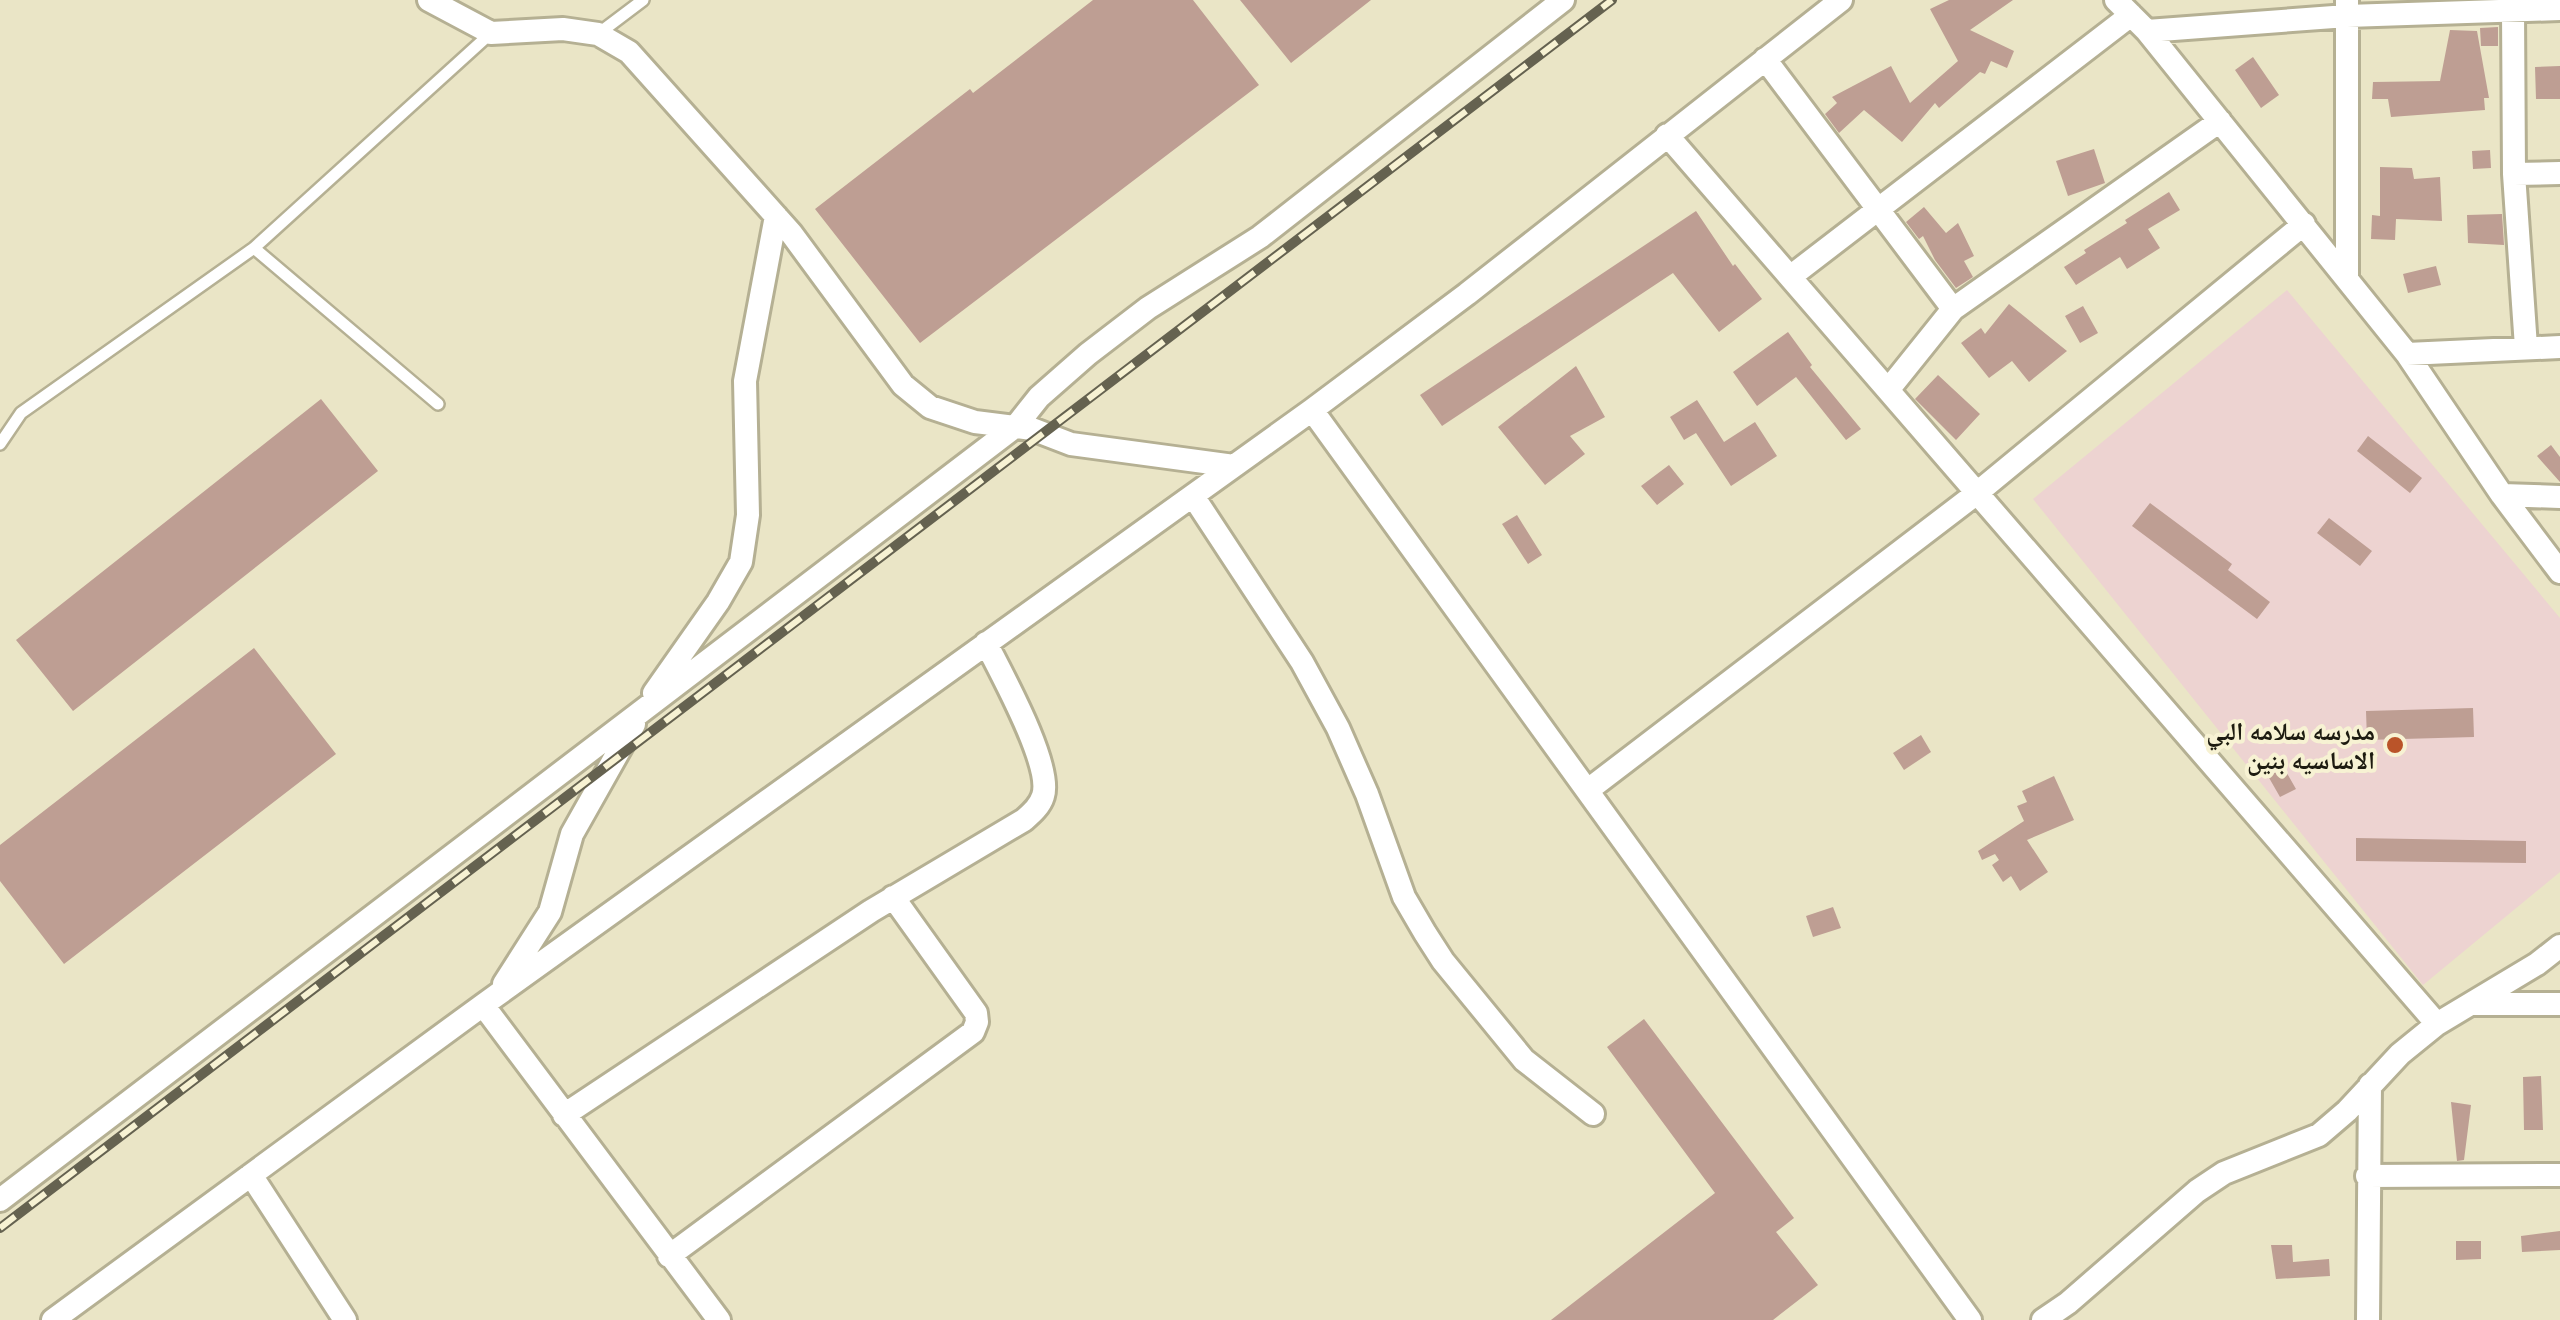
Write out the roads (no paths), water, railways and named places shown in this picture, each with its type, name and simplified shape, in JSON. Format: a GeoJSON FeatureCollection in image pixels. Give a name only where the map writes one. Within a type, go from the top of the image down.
{"type":"FeatureCollection","features":[{"type":"Feature","properties":{"kind":"street"},"geometry":{"type":"LineString","coordinates":[[429,0],[492,33],[563,29],[598,34],[629,52],[776,216],[904,384],[930,407],[952,416],[1016,426],[1071,444],[1234,466]]}},
{"type":"Feature","properties":{"kind":"street"},"geometry":{"type":"LineString","coordinates":[[0,1200],[1016,426],[1038,397],[1088,354],[1148,308],[1260,237],[1563,0]]}},
{"type":"Feature","properties":{"kind":"street"},"geometry":{"type":"LineString","coordinates":[[52,1320],[489,1000],[1312,410],[1468,294],[1841,0]]}},
{"type":"Feature","properties":{"kind":"street"},"geometry":{"type":"LineString","coordinates":[[2346,276],[2347,8]]}},
{"type":"Feature","properties":{"kind":"street"},"geometry":{"type":"LineString","coordinates":[[1790,277],[2132,15],[2347,8],[2560,8]]}},
{"type":"Feature","properties":{"kind":"street"},"geometry":{"type":"LineString","coordinates":[[2513,10],[2514,174],[2526,347]]}},
{"type":"Feature","properties":{"kind":"street"},"geometry":{"type":"LineString","coordinates":[[2132,15],[2408,354],[2502,495],[2560,572]]}},
{"type":"Feature","properties":{"kind":"street"},"geometry":{"type":"LineString","coordinates":[[1764,59],[1953,309]]}},
{"type":"Feature","properties":{"kind":"street"},"geometry":{"type":"LineString","coordinates":[[1888,390],[1953,309],[2220,121]]}},
{"type":"Feature","properties":{"kind":"street"},"geometry":{"type":"LineString","coordinates":[[1667,135],[2437,1024]]}},
{"type":"Feature","properties":{"kind":"street"},"geometry":{"type":"LineString","coordinates":[[2514,174],[2560,174]]}},
{"type":"Feature","properties":{"kind":"street"},"geometry":{"type":"LineString","coordinates":[[489,1000],[550,912],[572,834],[642,712],[741,562],[748,515],[746,381],[776,216]]}},
{"type":"Feature","properties":{"kind":"street"},"geometry":{"type":"LineString","coordinates":[[1588,790],[1977,493],[2304,224]]}},
{"type":"Feature","properties":{"kind":"street"},"geometry":{"type":"LineString","coordinates":[[2408,354],[2560,346]]}},
{"type":"Feature","properties":{"kind":"street"},"geometry":{"type":"LineString","coordinates":[[1312,410],[1970,1320]]}},
{"type":"Feature","properties":{"kind":"street"},"geometry":{"type":"LineString","coordinates":[[2502,495],[2560,497]]}},
{"type":"Feature","properties":{"kind":"street"},"geometry":{"type":"LineString","coordinates":[[1193,496],[1302,662],[1338,728],[1404,896],[1424,933],[1524,1060],[1593,1114]]}},
{"type":"Feature","properties":{"kind":"street"},"geometry":{"type":"LineString","coordinates":[[564,1114],[893,897],[1024,820],[1044,794],[1044,770],[986,643]]}},
{"type":"Feature","properties":{"kind":"street"},"geometry":{"type":"LineString","coordinates":[[669,1256],[973,1032],[976,1013],[893,897]]}},
{"type":"Feature","properties":{"kind":"street"},"geometry":{"type":"LineString","coordinates":[[2044,1320],[2198,1190],[2224,1173],[2319,1134],[2400,1054],[2437,1024],[2560,946]]}},
{"type":"Feature","properties":{"kind":"street"},"geometry":{"type":"LineString","coordinates":[[489,1000],[564,1114],[719,1320]]}},
{"type":"Feature","properties":{"kind":"street"},"geometry":{"type":"LineString","coordinates":[[2471,1004],[2560,1004]]}},
{"type":"Feature","properties":{"kind":"street"},"geometry":{"type":"LineString","coordinates":[[2368,1320],[2370,1085]]}},
{"type":"Feature","properties":{"kind":"street"},"geometry":{"type":"LineString","coordinates":[[250,1175],[345,1320]]}},
{"type":"Feature","properties":{"kind":"street"},"geometry":{"type":"LineString","coordinates":[[2367,1176],[2560,1175]]}},
{"type":"Feature","properties":{"kind":"lane"},"geometry":{"type":"LineString","coordinates":[[598,34],[643,0]]}},
{"type":"Feature","properties":{"kind":"lane"},"geometry":{"type":"LineString","coordinates":[[0,444],[22,413],[254,248],[492,33]]}},
{"type":"Feature","properties":{"kind":"lane"},"geometry":{"type":"LineString","coordinates":[[254,248],[438,404]]}},
{"type":"Feature","properties":{"kind":"railway"},"geometry":{"type":"LineString","coordinates":[[0,1228],[1612,0]]}},
{"type":"Feature","properties":{"kind":"place","name":"مدرسه سلامه البي الاساسيه بنين"},"geometry":{"type":"Point","coordinates":[2395,745]}}]}
